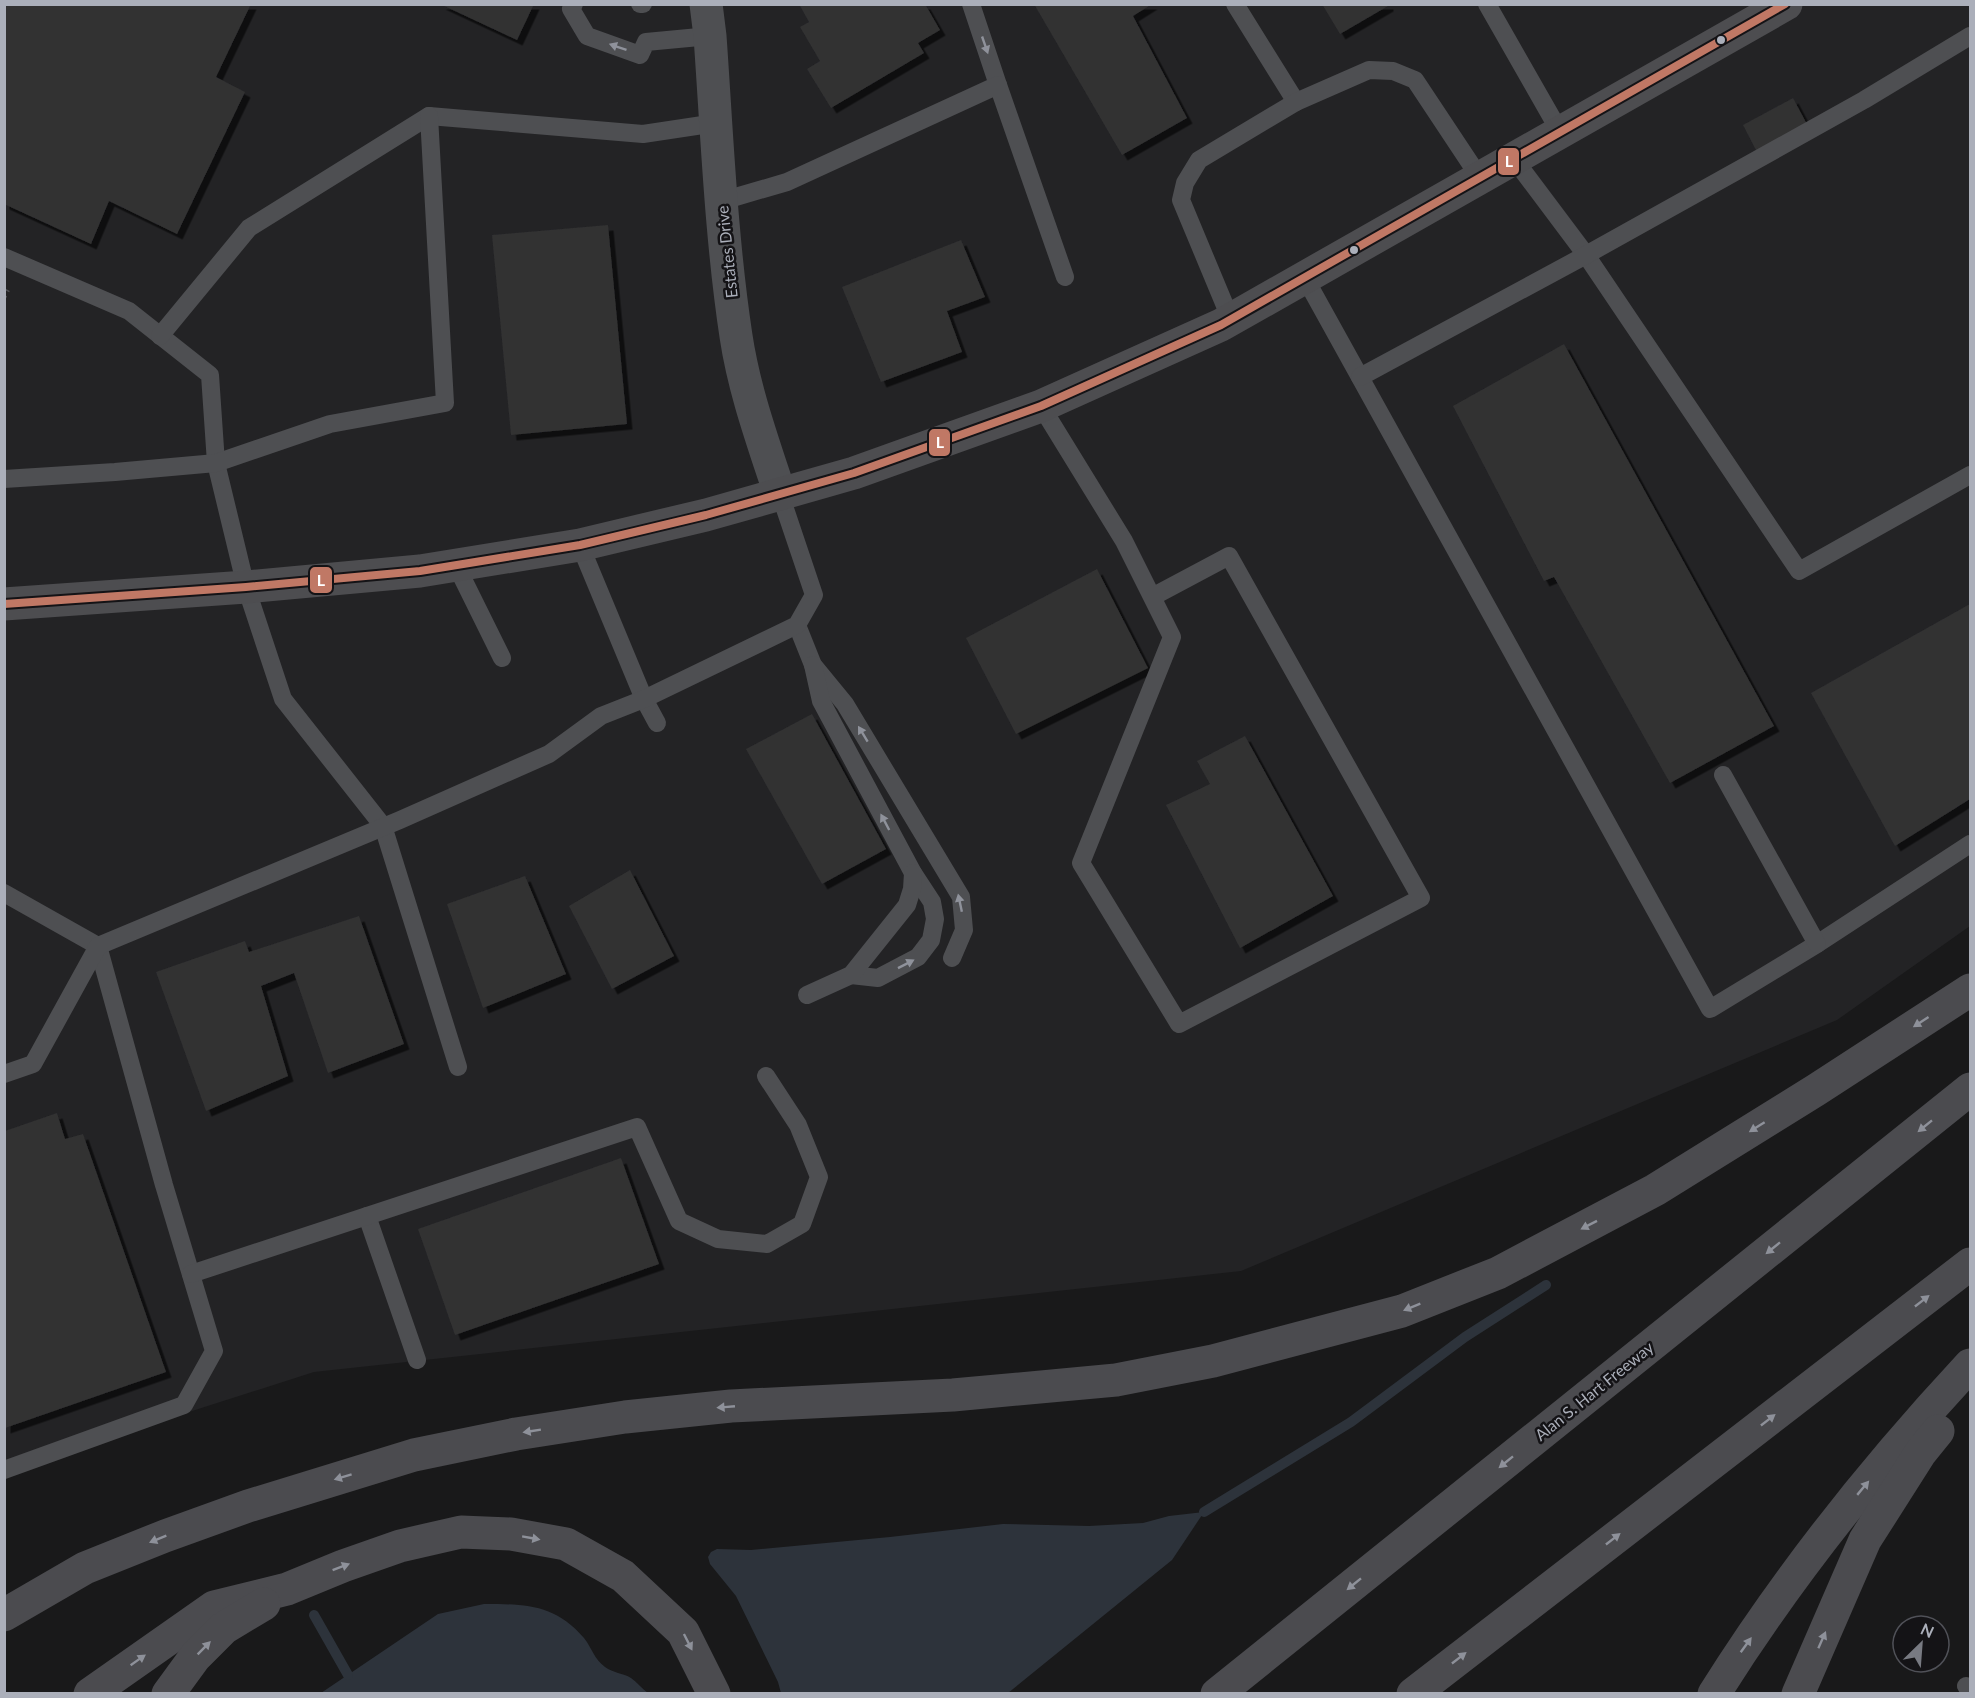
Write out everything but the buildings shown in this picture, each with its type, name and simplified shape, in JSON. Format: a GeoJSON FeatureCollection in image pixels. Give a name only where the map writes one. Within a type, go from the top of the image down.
{"type":"FeatureCollection","features":[{"type":"Feature","properties":{"kind":"highway"},"geometry":{"type":"LineString","coordinates":[[4,1615],[85,1568],[165,1536],[248,1506],[414,1455],[516,1434],[625,1417],[731,1406],[953,1395],[1116,1380],[1213,1360],[1402,1311],[1498,1273],[1655,1190],[1971,990]]}},
{"type":"Feature","properties":{"kind":"highway","name":"Alan S. Hart Freeway"},"geometry":{"type":"LineString","coordinates":[[1217,1694],[1971,1089]]}},
{"type":"Feature","properties":{"kind":"highway"},"geometry":{"type":"LineString","coordinates":[[1413,1694],[1971,1263]]}},
{"type":"Feature","properties":{"kind":"highway"},"geometry":{"type":"LineString","coordinates":[[1714,1694],[1737,1658],[1844,1511],[1903,1440],[1971,1365]]}},
{"type":"Feature","properties":{"kind":"highway"},"geometry":{"type":"LineString","coordinates":[[1798,1694],[1865,1540],[1921,1452],[1971,1392]]}},
{"type":"Feature","properties":{"kind":"highway"},"geometry":{"type":"LineString","coordinates":[[90,1694],[214,1607],[287,1589],[400,1546],[460,1532],[511,1534],[566,1544],[622,1576],[683,1632],[714,1694]]}},
{"type":"Feature","properties":{"kind":"highway"},"geometry":{"type":"LineString","coordinates":[[168,1694],[195,1657],[224,1628],[287,1589]]}},
{"type":"Feature","properties":{"kind":"main road"},"geometry":{"type":"LineString","coordinates":[[4,604],[246,587],[420,571],[580,545],[706,515],[854,473],[1041,406],[1231,320],[1786,4]]}},
{"type":"Feature","properties":{"kind":"street","name":"Estates Drive"},"geometry":{"type":"LineString","coordinates":[[708,20],[722,201],[736,338],[753,408],[780,494]]}},
{"type":"Feature","properties":{"kind":"lane"},"geometry":{"type":"LineString","coordinates":[[574,4],[571,9],[587,36],[640,55],[646,42],[708,20]]}},
{"type":"Feature","properties":{"kind":"lane"},"geometry":{"type":"LineString","coordinates":[[971,4],[1065,277]]}},
{"type":"Feature","properties":{"kind":"lane"},"geometry":{"type":"LineString","coordinates":[[1236,4],[1296,102]]}},
{"type":"Feature","properties":{"kind":"lane"},"geometry":{"type":"LineString","coordinates":[[1496,8],[1560,132]]}},
{"type":"Feature","properties":{"kind":"lane"},"geometry":{"type":"LineString","coordinates":[[1360,377],[1586,255],[1864,100],[1971,36]]}},
{"type":"Feature","properties":{"kind":"lane"},"geometry":{"type":"LineString","coordinates":[[1231,320],[1180,200],[1185,183],[1199,160],[1296,102],[1369,70],[1393,71],[1415,80],[1480,178]]}},
{"type":"Feature","properties":{"kind":"lane"},"geometry":{"type":"LineString","coordinates":[[722,201],[787,182],[998,85]]}},
{"type":"Feature","properties":{"kind":"lane"},"geometry":{"type":"LineString","coordinates":[[4,479],[216,463],[330,424],[445,403],[429,116]]}},
{"type":"Feature","properties":{"kind":"lane"},"geometry":{"type":"LineString","coordinates":[[160,336],[249,228],[429,116],[643,134],[716,123]]}},
{"type":"Feature","properties":{"kind":"lane"},"geometry":{"type":"LineString","coordinates":[[1514,159],[1586,255],[1799,571],[1971,475]]}},
{"type":"Feature","properties":{"kind":"lane"},"geometry":{"type":"LineString","coordinates":[[4,257],[129,311],[210,375],[216,463],[246,587],[283,699],[383,826],[458,1067]]}},
{"type":"Feature","properties":{"kind":"lane"},"geometry":{"type":"LineString","coordinates":[[1305,278],[1710,1009],[1817,944],[1971,844]]}},
{"type":"Feature","properties":{"kind":"lane"},"geometry":{"type":"LineString","coordinates":[[1041,406],[1124,541],[1152,597],[1172,637],[1081,863],[1179,1024],[1421,898],[1229,556],[1152,597]]}},
{"type":"Feature","properties":{"kind":"lane"},"geometry":{"type":"LineString","coordinates":[[4,1074],[33,1065],[98,946],[549,754],[601,716],[644,699],[796,625],[814,595],[780,494]]}},
{"type":"Feature","properties":{"kind":"lane"},"geometry":{"type":"LineString","coordinates":[[580,545],[644,699],[657,723]]}},
{"type":"Feature","properties":{"kind":"lane"},"geometry":{"type":"LineString","coordinates":[[456,565],[502,658]]}},
{"type":"Feature","properties":{"kind":"lane"},"geometry":{"type":"LineString","coordinates":[[796,625],[813,665],[821,701],[913,873],[932,902],[935,919],[931,940],[918,957],[878,978],[851,975]]}},
{"type":"Feature","properties":{"kind":"lane"},"geometry":{"type":"LineString","coordinates":[[813,665],[845,704],[961,897],[964,930],[952,958]]}},
{"type":"Feature","properties":{"kind":"lane"},"geometry":{"type":"LineString","coordinates":[[1723,775],[1817,944]]}},
{"type":"Feature","properties":{"kind":"lane"},"geometry":{"type":"LineString","coordinates":[[807,994],[851,975],[907,905],[912,889],[913,873]]}},
{"type":"Feature","properties":{"kind":"lane"},"geometry":{"type":"LineString","coordinates":[[4,893],[98,946],[214,1351],[184,1405],[4,1470]]}},
{"type":"Feature","properties":{"kind":"lane"},"geometry":{"type":"LineString","coordinates":[[191,1274],[637,1127],[680,1221],[718,1239],[767,1244],[802,1224],[819,1177],[798,1125],[766,1076]]}},
{"type":"Feature","properties":{"kind":"lane"},"geometry":{"type":"LineString","coordinates":[[367,1216],[417,1360]]}},
{"type":"Feature","properties":{"kind":"shaded area"},"geometry":{"type":"Polygon","coordinates":[[[5,5],[1970,5],[1970,926],[1837,1020],[1241,1271],[314,1372],[5,1471],[5,5]]]}},
{"type":"Feature","properties":{"kind":"shaded area"},"geometry":{"type":"Polygon","coordinates":[[[1204,1512],[1172,1560],[1008,1693],[781,1693],[778,1682],[736,1596],[710,1564],[708,1557],[717,1549],[751,1550],[1003,1524],[1089,1526],[1143,1523],[1169,1516],[1204,1512]]]}},
{"type":"Feature","properties":{"kind":"shaded area"},"geometry":{"type":"Polygon","coordinates":[[[484,1604],[539,1608],[562,1618],[584,1638],[601,1664],[611,1671],[631,1678],[648,1693],[321,1693],[438,1614],[484,1604]]]}},
{"type":"Feature","properties":{"kind":"waterway"},"geometry":{"type":"LineString","coordinates":[[1204,1512],[1351,1422],[1465,1337],[1546,1285]]}},
{"type":"Feature","properties":{"kind":"waterway"},"geometry":{"type":"LineString","coordinates":[[314,1615],[348,1675]]}},
{"type":"Feature","properties":{"kind":"transit line","name":"L"},"geometry":{"type":"LineString","coordinates":[[4,604],[246,587],[420,571],[580,545],[706,515],[854,473],[1041,406],[1221,325],[1785,4]]}}]}
